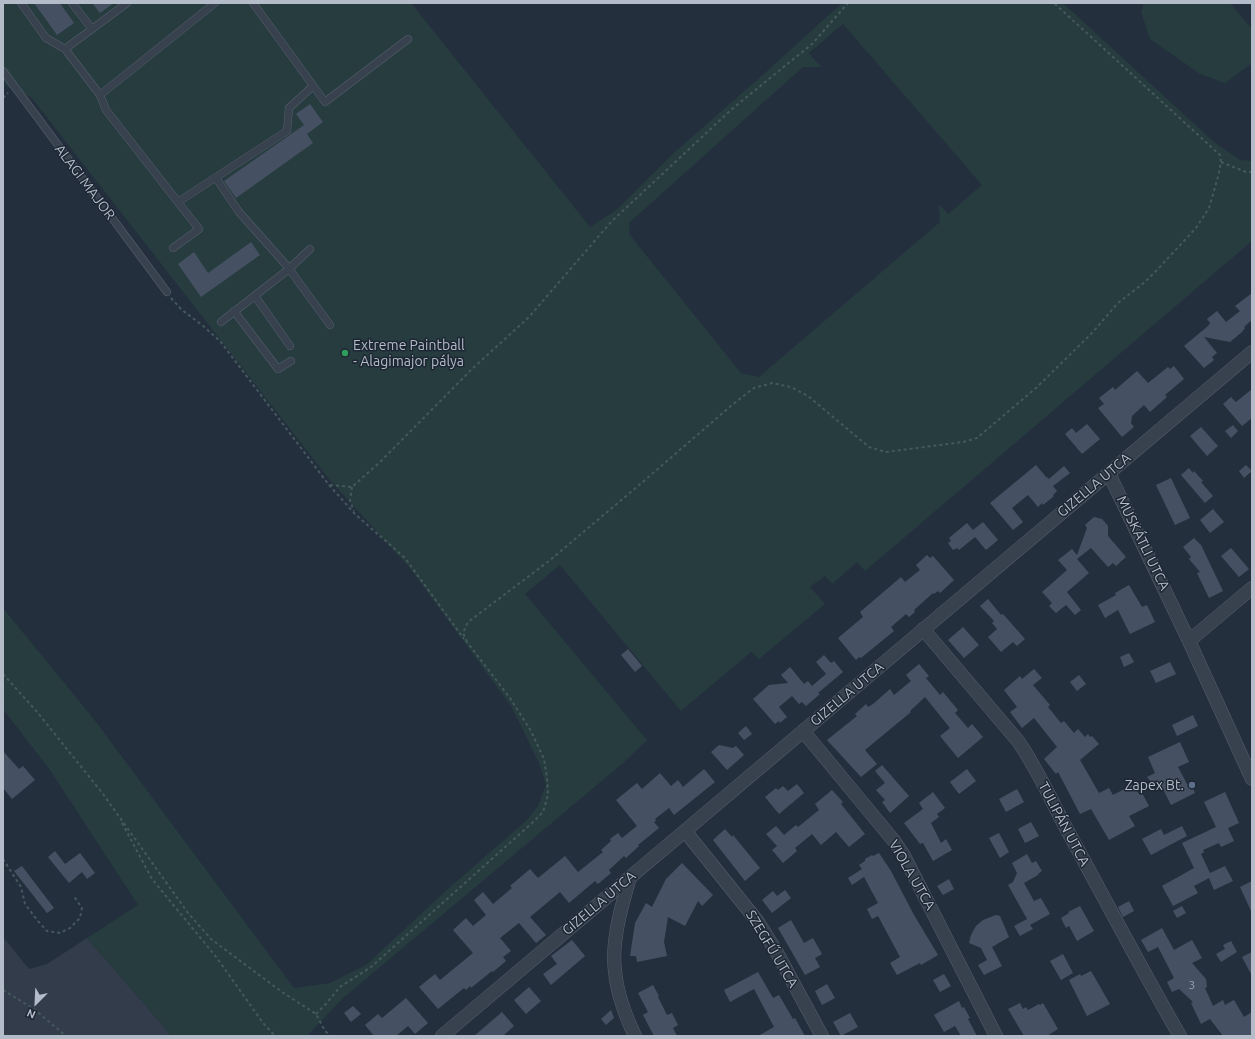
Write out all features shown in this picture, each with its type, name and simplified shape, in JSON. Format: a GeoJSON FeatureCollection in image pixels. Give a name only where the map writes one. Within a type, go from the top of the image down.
{"type":"FeatureCollection","features":[{"type":"Feature","properties":{"kind":"street","name":"GIZELLA UTCA"},"geometry":{"type":"LineString","coordinates":[[442,1036],[1252,352]]}},
{"type":"Feature","properties":{"kind":"street","name":"MUSKÁTLI UTCA"},"geometry":{"type":"LineString","coordinates":[[1110,472],[1112,480],[1192,639],[1252,763]]}},
{"type":"Feature","properties":{"kind":"street"},"geometry":{"type":"LineString","coordinates":[[1192,639],[1252,588]]}},
{"type":"Feature","properties":{"kind":"street","name":"TULIPÁN UTCA"},"geometry":{"type":"LineString","coordinates":[[923,630],[1018,741],[1030,759],[1061,819],[1180,1036]]}},
{"type":"Feature","properties":{"kind":"street","name":"MUSKÁTLI UTCA"},"geometry":{"type":"LineString","coordinates":[[1192,639],[1252,779]]}},
{"type":"Feature","properties":{"kind":"street","name":"VIOLA UTCA"},"geometry":{"type":"LineString","coordinates":[[803,731],[894,841],[903,854],[996,1036]]}},
{"type":"Feature","properties":{"kind":"street","name":"SZEGFŰ UTCA"},"geometry":{"type":"LineString","coordinates":[[685,831],[758,922],[776,951],[822,1036]]}},
{"type":"Feature","properties":{"kind":"street"},"geometry":{"type":"LineString","coordinates":[[630,877],[620,912],[615,948],[614,970],[625,1015],[635,1036]]}},
{"type":"Feature","properties":{"kind":"lane"},"geometry":{"type":"LineString","coordinates":[[21,3],[46,38],[65,49],[100,95],[106,110],[199,229],[174,248]]}},
{"type":"Feature","properties":{"kind":"lane"},"geometry":{"type":"LineString","coordinates":[[72,3],[92,29]]}},
{"type":"Feature","properties":{"kind":"lane"},"geometry":{"type":"LineString","coordinates":[[65,49],[127,3]]}},
{"type":"Feature","properties":{"kind":"lane"},"geometry":{"type":"LineString","coordinates":[[100,95],[216,3]]}},
{"type":"Feature","properties":{"kind":"lane"},"geometry":{"type":"LineString","coordinates":[[252,3],[325,102],[408,39]]}},
{"type":"Feature","properties":{"kind":"lane","name":"ALAGI MAJOR"},"geometry":{"type":"LineString","coordinates":[[3,71],[167,292]]}},
{"type":"Feature","properties":{"kind":"lane"},"geometry":{"type":"LineString","coordinates":[[178,202],[287,131],[289,108],[313,86]]}},
{"type":"Feature","properties":{"kind":"lane"},"geometry":{"type":"LineString","coordinates":[[216,178],[239,212],[289,269],[330,324]]}},
{"type":"Feature","properties":{"kind":"lane"},"geometry":{"type":"LineString","coordinates":[[221,322],[289,269],[310,249]]}},
{"type":"Feature","properties":{"kind":"lane"},"geometry":{"type":"LineString","coordinates":[[255,296],[290,346]]}},
{"type":"Feature","properties":{"kind":"lane"},"geometry":{"type":"LineString","coordinates":[[234,311],[278,369],[291,361]]}},
{"type":"Feature","properties":{"kind":"path"},"geometry":{"type":"LineString","coordinates":[[355,514],[350,501],[352,487],[381,461],[472,369],[529,317],[611,222],[732,109],[812,44],[848,3]]}},
{"type":"Feature","properties":{"kind":"path"},"geometry":{"type":"LineString","coordinates":[[466,642],[463,633],[468,622],[549,561],[732,404],[754,388],[772,383],[791,386],[808,396],[869,447],[886,452],[963,442],[977,438],[1036,388],[1091,334],[1118,303],[1145,282],[1156,271],[1196,228],[1209,208],[1218,177],[1221,162],[1220,155],[1054,3]]}},
{"type":"Feature","properties":{"kind":"path"},"geometry":{"type":"LineString","coordinates":[[1221,162],[1246,172],[1252,172]]}},
{"type":"Feature","properties":{"kind":"path"},"geometry":{"type":"LineString","coordinates":[[167,292],[182,310],[220,341],[329,485],[355,514],[405,558],[466,642],[510,698],[531,731],[544,759],[548,796],[542,812],[532,823],[371,967],[340,987],[325,1006],[316,1014]]}},
{"type":"Feature","properties":{"kind":"path"},"geometry":{"type":"LineString","coordinates":[[329,485],[352,487]]}},
{"type":"Feature","properties":{"kind":"path"},"geometry":{"type":"LineString","coordinates":[[3,674],[38,714],[103,794],[188,913],[211,939],[282,992],[316,1014],[325,1031],[331,1036]]}},
{"type":"Feature","properties":{"kind":"path"},"geometry":{"type":"LineString","coordinates":[[119,816],[152,879],[217,958],[263,1023],[274,1036]]}},
{"type":"Feature","properties":{"kind":"path"},"geometry":{"type":"LineString","coordinates":[[3,859],[21,887],[25,904],[47,931],[60,933],[70,928],[80,918],[82,908],[73,895]]}},
{"type":"Feature","properties":{"kind":"path"},"geometry":{"type":"LineString","coordinates":[[3,990],[34,1009],[66,1036]]}},
{"type":"Feature","properties":{"kind":"shaded area"},"geometry":{"type":"Polygon","coordinates":[[[3,937],[29,969],[47,964],[87,938],[172,1036],[3,1036],[3,937]]]}},
{"type":"Feature","properties":{"kind":"green space"},"geometry":{"type":"Polygon","coordinates":[[[3,3],[411,3],[590,227],[616,210],[676,151],[842,3],[1063,3],[1214,142],[1240,160],[1252,161],[1252,241],[865,571],[857,562],[832,584],[825,576],[810,587],[825,604],[759,659],[751,652],[681,711],[560,565],[525,594],[647,740],[622,764],[342,999],[307,1036],[172,1036],[87,938],[138,905],[50,770],[3,709],[3,608],[93,718],[294,988],[330,983],[366,965],[450,887],[526,821],[538,806],[546,785],[539,763],[511,706],[409,567],[329,479],[31,97],[7,87],[3,81],[3,3]],[[843,24],[809,53],[821,67],[803,67],[630,222],[629,234],[741,373],[759,377],[940,222],[939,204],[948,214],[982,185],[843,24]]]}},
{"type":"Feature","properties":{"kind":"green space"},"geometry":{"type":"Polygon","coordinates":[[[1144,3],[1230,3],[1252,29],[1252,63],[1225,83],[1200,74],[1150,39],[1141,12],[1144,3]]]}},
{"type":"Feature","properties":{"kind":"building"},"geometry":{"type":"Polygon","coordinates":[[[34,3],[60,3],[74,23],[57,35],[34,3]]]}},
{"type":"Feature","properties":{"kind":"building"},"geometry":{"type":"Polygon","coordinates":[[[92,3],[114,3],[100,13],[92,3]]]}},
{"type":"Feature","properties":{"kind":"building"},"geometry":{"type":"Polygon","coordinates":[[[310,104],[323,122],[307,134],[313,143],[236,198],[224,181],[304,125],[296,114],[310,104]]]}},
{"type":"Feature","properties":{"kind":"building"},"geometry":{"type":"Polygon","coordinates":[[[251,242],[260,255],[201,297],[178,264],[194,252],[208,273],[251,242]]]}},
{"type":"Feature","properties":{"kind":"building"},"geometry":{"type":"Polygon","coordinates":[[[1252,293],[1252,320],[1244,327],[1245,328],[1242,332],[1230,342],[1204,337],[1217,353],[1212,357],[1214,360],[1204,368],[1184,346],[1208,326],[1210,323],[1207,319],[1217,311],[1226,322],[1240,311],[1235,306],[1252,293]]]}},
{"type":"Feature","properties":{"kind":"building"},"geometry":{"type":"Polygon","coordinates":[[[1174,366],[1184,379],[1165,395],[1167,397],[1150,412],[1144,405],[1132,416],[1131,423],[1134,427],[1122,437],[1098,408],[1104,404],[1099,398],[1113,387],[1115,390],[1137,371],[1148,383],[1168,367],[1170,369],[1174,366]]]}},
{"type":"Feature","properties":{"kind":"building"},"geometry":{"type":"Polygon","coordinates":[[[1252,389],[1252,418],[1242,426],[1223,404],[1231,397],[1236,402],[1252,389]]]}},
{"type":"Feature","properties":{"kind":"building"},"geometry":{"type":"Polygon","coordinates":[[[1087,424],[1100,439],[1082,454],[1065,434],[1072,428],[1076,433],[1087,424]]]}},
{"type":"Feature","properties":{"kind":"building"},"geometry":{"type":"Polygon","coordinates":[[[1233,425],[1238,431],[1231,438],[1225,431],[1233,425]]]}},
{"type":"Feature","properties":{"kind":"building"},"geometry":{"type":"Polygon","coordinates":[[[1201,427],[1218,446],[1207,456],[1190,436],[1201,427]]]}},
{"type":"Feature","properties":{"kind":"building"},"geometry":{"type":"Polygon","coordinates":[[[1036,465],[1049,479],[1064,466],[1070,473],[1053,486],[1057,491],[1053,495],[1054,496],[1043,505],[1042,503],[1038,507],[1028,495],[1012,508],[1023,522],[1013,530],[990,503],[1036,465]]]}},
{"type":"Feature","properties":{"kind":"building"},"geometry":{"type":"Polygon","coordinates":[[[1246,465],[1252,471],[1244,478],[1239,471],[1246,465]]]}},
{"type":"Feature","properties":{"kind":"building"},"geometry":{"type":"Polygon","coordinates":[[[1189,468],[1193,473],[1194,471],[1203,481],[1201,482],[1213,496],[1205,503],[1181,475],[1189,468]]]}},
{"type":"Feature","properties":{"kind":"building"},"geometry":{"type":"Polygon","coordinates":[[[1171,478],[1190,518],[1175,525],[1156,485],[1171,478]]]}},
{"type":"Feature","properties":{"kind":"building"},"geometry":{"type":"Polygon","coordinates":[[[1213,509],[1224,522],[1210,533],[1200,520],[1213,509]]]}},
{"type":"Feature","properties":{"kind":"building"},"geometry":{"type":"Polygon","coordinates":[[[1094,517],[1102,519],[1108,526],[1108,536],[1126,557],[1116,566],[1113,563],[1108,567],[1091,548],[1077,559],[1089,573],[1067,592],[1081,610],[1075,615],[1066,605],[1056,613],[1049,606],[1052,603],[1042,592],[1067,570],[1058,560],[1072,549],[1077,555],[1087,528],[1085,525],[1094,517]]]}},
{"type":"Feature","properties":{"kind":"building"},"geometry":{"type":"Polygon","coordinates":[[[983,522],[998,540],[986,550],[975,537],[959,550],[957,548],[953,550],[948,543],[951,541],[949,538],[967,523],[973,530],[983,522]]]}},
{"type":"Feature","properties":{"kind":"building"},"geometry":{"type":"Polygon","coordinates":[[[1194,538],[1201,545],[1223,591],[1209,598],[1197,573],[1200,572],[1189,559],[1191,557],[1183,547],[1194,538]]]}},
{"type":"Feature","properties":{"kind":"building"},"geometry":{"type":"Polygon","coordinates":[[[1231,548],[1249,569],[1239,577],[1221,556],[1231,548]]]}},
{"type":"Feature","properties":{"kind":"building"},"geometry":{"type":"Polygon","coordinates":[[[927,555],[930,558],[933,556],[954,580],[940,593],[938,591],[934,594],[933,593],[914,610],[915,612],[909,617],[906,614],[891,627],[894,631],[861,658],[859,657],[856,660],[838,638],[863,617],[860,612],[901,577],[905,582],[920,570],[916,565],[927,555]]]}},
{"type":"Feature","properties":{"kind":"building"},"geometry":{"type":"Polygon","coordinates":[[[1129,585],[1142,607],[1147,605],[1155,622],[1130,634],[1118,610],[1105,618],[1098,605],[1116,595],[1115,593],[1129,585]]]}},
{"type":"Feature","properties":{"kind":"building"},"geometry":{"type":"Polygon","coordinates":[[[988,599],[1001,615],[1003,614],[1025,639],[1017,646],[1013,642],[1001,652],[988,637],[997,629],[992,623],[994,621],[980,606],[988,599]]]}},
{"type":"Feature","properties":{"kind":"building"},"geometry":{"type":"Polygon","coordinates":[[[963,627],[979,645],[964,658],[948,640],[963,627]]]}},
{"type":"Feature","properties":{"kind":"building"},"geometry":{"type":"Polygon","coordinates":[[[628,649],[642,666],[635,672],[621,655],[628,649]]]}},
{"type":"Feature","properties":{"kind":"building"},"geometry":{"type":"Polygon","coordinates":[[[1129,653],[1134,662],[1124,667],[1120,657],[1129,653]]]}},
{"type":"Feature","properties":{"kind":"building"},"geometry":{"type":"Polygon","coordinates":[[[824,655],[831,663],[834,661],[843,672],[818,693],[820,694],[806,706],[802,702],[799,704],[792,696],[779,707],[787,717],[780,723],[779,721],[775,724],[753,699],[769,685],[788,683],[781,675],[790,667],[804,684],[808,681],[812,686],[826,674],[816,662],[824,655]]]}},
{"type":"Feature","properties":{"kind":"building"},"geometry":{"type":"Polygon","coordinates":[[[1170,662],[1176,674],[1156,683],[1150,671],[1170,662]]]}},
{"type":"Feature","properties":{"kind":"building"},"geometry":{"type":"Polygon","coordinates":[[[919,664],[929,676],[926,678],[940,695],[943,692],[958,710],[955,713],[968,728],[972,724],[983,737],[958,758],[940,736],[950,728],[925,697],[910,711],[911,712],[865,750],[877,764],[861,777],[827,740],[857,716],[855,714],[866,704],[868,707],[873,704],[890,689],[894,695],[911,681],[906,675],[919,664]]]}},
{"type":"Feature","properties":{"kind":"building"},"geometry":{"type":"Polygon","coordinates":[[[1034,669],[1042,678],[1033,685],[1050,705],[1048,707],[1061,723],[1064,721],[1074,733],[1078,729],[1085,737],[1088,734],[1090,737],[1092,736],[1099,744],[1080,760],[1099,793],[1109,788],[1113,795],[1132,785],[1140,795],[1142,793],[1149,806],[1129,816],[1135,826],[1109,840],[1091,809],[1080,814],[1058,772],[1056,774],[1044,759],[1057,747],[1034,718],[1022,728],[1010,712],[1017,707],[1004,690],[1020,676],[1022,679],[1034,669]]]}},
{"type":"Feature","properties":{"kind":"building"},"geometry":{"type":"Polygon","coordinates":[[[1079,675],[1086,684],[1077,691],[1070,682],[1079,675]]]}},
{"type":"Feature","properties":{"kind":"building"},"geometry":{"type":"Polygon","coordinates":[[[1193,715],[1198,726],[1177,736],[1172,725],[1193,715]]]}},
{"type":"Feature","properties":{"kind":"building"},"geometry":{"type":"Polygon","coordinates":[[[746,726],[752,734],[744,740],[738,733],[746,726]]]}},
{"type":"Feature","properties":{"kind":"building"},"geometry":{"type":"Polygon","coordinates":[[[1180,742],[1189,762],[1178,767],[1187,784],[1190,782],[1195,793],[1171,805],[1160,783],[1154,786],[1147,777],[1155,773],[1148,757],[1180,742]]]}},
{"type":"Feature","properties":{"kind":"building"},"geometry":{"type":"Polygon","coordinates":[[[719,745],[733,748],[736,746],[744,755],[727,770],[711,752],[719,745]]]}},
{"type":"Feature","properties":{"kind":"building"},"geometry":{"type":"Polygon","coordinates":[[[3,751],[19,769],[23,766],[35,780],[12,799],[3,788],[3,751]]]}},
{"type":"Feature","properties":{"kind":"building"},"geometry":{"type":"Polygon","coordinates":[[[882,765],[909,796],[890,813],[882,802],[885,800],[876,790],[885,783],[875,771],[882,765]]]}},
{"type":"Feature","properties":{"kind":"building"},"geometry":{"type":"Polygon","coordinates":[[[704,769],[715,782],[674,815],[669,808],[655,819],[656,821],[654,822],[659,828],[638,845],[639,846],[626,858],[624,856],[609,870],[611,873],[598,884],[595,881],[569,903],[560,892],[530,917],[546,935],[536,943],[519,923],[500,938],[511,951],[503,957],[506,961],[471,988],[470,986],[466,990],[464,988],[438,1009],[419,987],[435,974],[440,980],[473,953],[453,930],[466,918],[473,926],[486,915],[474,900],[483,892],[493,904],[512,888],[510,886],[530,869],[538,878],[565,856],[578,872],[603,852],[601,850],[611,841],[610,839],[618,833],[622,838],[637,826],[616,800],[637,783],[642,789],[660,773],[671,786],[678,780],[683,787],[704,769]]]}},
{"type":"Feature","properties":{"kind":"building"},"geometry":{"type":"Polygon","coordinates":[[[967,769],[976,781],[959,794],[950,782],[967,769]]]}},
{"type":"Feature","properties":{"kind":"building"},"geometry":{"type":"Polygon","coordinates":[[[797,784],[804,793],[779,814],[765,797],[776,788],[778,790],[783,786],[788,791],[797,784]]]}},
{"type":"Feature","properties":{"kind":"building"},"geometry":{"type":"Polygon","coordinates":[[[1017,789],[1024,802],[1006,812],[999,799],[1017,789]]]}},
{"type":"Feature","properties":{"kind":"building"},"geometry":{"type":"Polygon","coordinates":[[[832,790],[843,802],[841,804],[865,834],[849,847],[836,832],[821,845],[812,834],[795,848],[797,851],[783,863],[772,850],[777,846],[766,834],[776,826],[784,835],[796,825],[798,827],[819,810],[815,804],[832,790]]]}},
{"type":"Feature","properties":{"kind":"building"},"geometry":{"type":"Polygon","coordinates":[[[933,792],[945,808],[937,814],[939,817],[931,823],[941,843],[946,839],[952,850],[933,861],[923,843],[920,844],[904,823],[923,809],[919,803],[933,792]]]}},
{"type":"Feature","properties":{"kind":"building"},"geometry":{"type":"Polygon","coordinates":[[[1225,792],[1239,823],[1228,828],[1234,841],[1221,847],[1219,843],[1203,850],[1204,852],[1201,854],[1210,873],[1225,866],[1233,881],[1214,890],[1209,878],[1194,886],[1198,893],[1173,906],[1162,886],[1194,868],[1182,843],[1216,827],[1204,802],[1225,792]]]}},
{"type":"Feature","properties":{"kind":"building"},"geometry":{"type":"Polygon","coordinates":[[[1031,822],[1039,836],[1025,843],[1018,829],[1031,822]]]}},
{"type":"Feature","properties":{"kind":"building"},"geometry":{"type":"Polygon","coordinates":[[[1182,826],[1187,836],[1151,855],[1142,839],[1161,829],[1164,835],[1182,826]]]}},
{"type":"Feature","properties":{"kind":"building"},"geometry":{"type":"Polygon","coordinates":[[[725,829],[732,837],[733,835],[760,868],[745,881],[713,840],[725,829]]]}},
{"type":"Feature","properties":{"kind":"building"},"geometry":{"type":"Polygon","coordinates":[[[999,833],[1009,852],[1000,858],[989,838],[999,833]]]}},
{"type":"Feature","properties":{"kind":"building"},"geometry":{"type":"Polygon","coordinates":[[[55,851],[65,864],[80,853],[95,873],[87,879],[82,872],[69,883],[48,857],[55,851]]]}},
{"type":"Feature","properties":{"kind":"building"},"geometry":{"type":"Polygon","coordinates":[[[879,853],[891,871],[914,915],[938,955],[921,965],[920,963],[897,975],[890,963],[900,957],[878,916],[872,919],[867,909],[878,903],[864,877],[852,885],[848,878],[862,869],[859,865],[865,861],[865,859],[879,853]]]}},
{"type":"Feature","properties":{"kind":"building"},"geometry":{"type":"Polygon","coordinates":[[[1027,854],[1032,863],[1036,861],[1042,871],[1024,883],[1034,901],[1041,898],[1050,914],[1030,925],[1033,929],[1020,936],[1014,926],[1027,919],[1008,885],[1013,882],[1017,873],[1012,863],[1027,854]]]}},
{"type":"Feature","properties":{"kind":"building"},"geometry":{"type":"Polygon","coordinates":[[[682,863],[713,895],[702,906],[698,901],[685,926],[668,917],[664,942],[667,956],[637,962],[636,956],[630,956],[635,923],[646,903],[652,907],[666,879],[682,863]]]}},
{"type":"Feature","properties":{"kind":"building"},"geometry":{"type":"Polygon","coordinates":[[[22,866],[54,908],[47,913],[14,871],[22,866]]]}},
{"type":"Feature","properties":{"kind":"building"},"geometry":{"type":"Polygon","coordinates":[[[949,879],[954,889],[943,895],[937,886],[949,879]]]}},
{"type":"Feature","properties":{"kind":"building"},"geometry":{"type":"Polygon","coordinates":[[[1252,881],[1252,913],[1240,887],[1252,881]]]}},
{"type":"Feature","properties":{"kind":"building"},"geometry":{"type":"Polygon","coordinates":[[[785,890],[791,898],[772,913],[762,900],[773,891],[777,896],[785,890]]]}},
{"type":"Feature","properties":{"kind":"building"},"geometry":{"type":"Polygon","coordinates":[[[1129,901],[1134,911],[1123,917],[1118,907],[1129,901]]]}},
{"type":"Feature","properties":{"kind":"building"},"geometry":{"type":"Polygon","coordinates":[[[1080,906],[1094,931],[1077,941],[1069,926],[1066,928],[1061,918],[1069,913],[1068,912],[1080,906]]]}},
{"type":"Feature","properties":{"kind":"building"},"geometry":{"type":"Polygon","coordinates":[[[1182,906],[1186,913],[1177,918],[1173,911],[1182,906]]]}},
{"type":"Feature","properties":{"kind":"building"},"geometry":{"type":"Polygon","coordinates":[[[996,915],[1000,916],[1009,937],[992,947],[1002,966],[984,975],[978,965],[987,960],[981,948],[969,943],[976,926],[983,920],[996,915]]]}},
{"type":"Feature","properties":{"kind":"building"},"geometry":{"type":"Polygon","coordinates":[[[791,920],[804,943],[813,938],[822,954],[815,958],[820,967],[805,975],[778,928],[791,920]]]}},
{"type":"Feature","properties":{"kind":"building"},"geometry":{"type":"Polygon","coordinates":[[[1162,928],[1174,950],[1192,940],[1202,958],[1192,963],[1206,979],[1207,987],[1205,988],[1213,1006],[1223,1000],[1225,1005],[1234,1000],[1244,1017],[1252,1012],[1252,1036],[1223,1036],[1210,1019],[1201,1024],[1191,1003],[1193,1002],[1179,989],[1172,992],[1167,982],[1174,978],[1158,947],[1148,952],[1141,940],[1162,928]]]}},
{"type":"Feature","properties":{"kind":"building"},"geometry":{"type":"Polygon","coordinates":[[[572,940],[585,956],[551,985],[543,974],[557,964],[551,956],[572,940]]]}},
{"type":"Feature","properties":{"kind":"building"},"geometry":{"type":"Polygon","coordinates":[[[1231,941],[1237,952],[1221,962],[1216,954],[1225,949],[1223,945],[1231,941]]]}},
{"type":"Feature","properties":{"kind":"building"},"geometry":{"type":"Polygon","coordinates":[[[1252,952],[1252,976],[1242,957],[1252,952]]]}},
{"type":"Feature","properties":{"kind":"building"},"geometry":{"type":"Polygon","coordinates":[[[1063,954],[1073,973],[1061,980],[1050,961],[1063,954]]]}},
{"type":"Feature","properties":{"kind":"building"},"geometry":{"type":"Polygon","coordinates":[[[1091,971],[1110,1004],[1087,1016],[1069,980],[1080,974],[1081,976],[1091,971]]]}},
{"type":"Feature","properties":{"kind":"building"},"geometry":{"type":"Polygon","coordinates":[[[758,972],[773,998],[779,995],[805,1036],[758,1036],[774,1027],[754,989],[730,1002],[724,990],[758,972]]]}},
{"type":"Feature","properties":{"kind":"building"},"geometry":{"type":"Polygon","coordinates":[[[944,974],[951,986],[940,992],[933,980],[944,974]]]}},
{"type":"Feature","properties":{"kind":"building"},"geometry":{"type":"Polygon","coordinates":[[[827,984],[835,998],[822,1005],[815,991],[827,984]]]}},
{"type":"Feature","properties":{"kind":"building"},"geometry":{"type":"Polygon","coordinates":[[[653,985],[667,1015],[672,1013],[678,1025],[673,1028],[677,1036],[654,1036],[643,1015],[648,1012],[638,993],[653,985]]]}},
{"type":"Feature","properties":{"kind":"building"},"geometry":{"type":"Polygon","coordinates":[[[529,987],[541,1001],[526,1014],[514,1000],[529,987]]]}},
{"type":"Feature","properties":{"kind":"building"},"geometry":{"type":"Polygon","coordinates":[[[406,998],[428,1023],[415,1034],[408,1026],[396,1036],[374,1036],[365,1025],[378,1014],[382,1018],[406,998]]]}},
{"type":"Feature","properties":{"kind":"building"},"geometry":{"type":"Polygon","coordinates":[[[959,1001],[962,1008],[964,1007],[970,1018],[968,1019],[977,1036],[961,1036],[955,1026],[944,1032],[934,1015],[959,1001]]]}},
{"type":"Feature","properties":{"kind":"building"},"geometry":{"type":"Polygon","coordinates":[[[1020,1003],[1023,1009],[1026,1007],[1028,1010],[1043,1003],[1058,1029],[1047,1036],[1024,1036],[1008,1009],[1020,1003]]]}},
{"type":"Feature","properties":{"kind":"building"},"geometry":{"type":"Polygon","coordinates":[[[353,1006],[361,1014],[351,1022],[344,1013],[353,1006]]]}},
{"type":"Feature","properties":{"kind":"building"},"geometry":{"type":"Polygon","coordinates":[[[611,1010],[614,1018],[606,1025],[601,1019],[611,1010]]]}},
{"type":"Feature","properties":{"kind":"building"},"geometry":{"type":"Polygon","coordinates":[[[502,1012],[514,1026],[503,1036],[474,1036],[502,1012]]]}},
{"type":"Feature","properties":{"kind":"building"},"geometry":{"type":"Polygon","coordinates":[[[850,1013],[858,1027],[841,1036],[833,1022],[850,1013]]]}},
{"type":"Feature","properties":{"kind":"place","name":"Extreme Paintball - Alagimajor pálya"},"geometry":{"type":"Point","coordinates":[345,353]}},
{"type":"Feature","properties":{"kind":"place","name":"Zapex Bt."},"geometry":{"type":"Point","coordinates":[1192,785]}}]}
